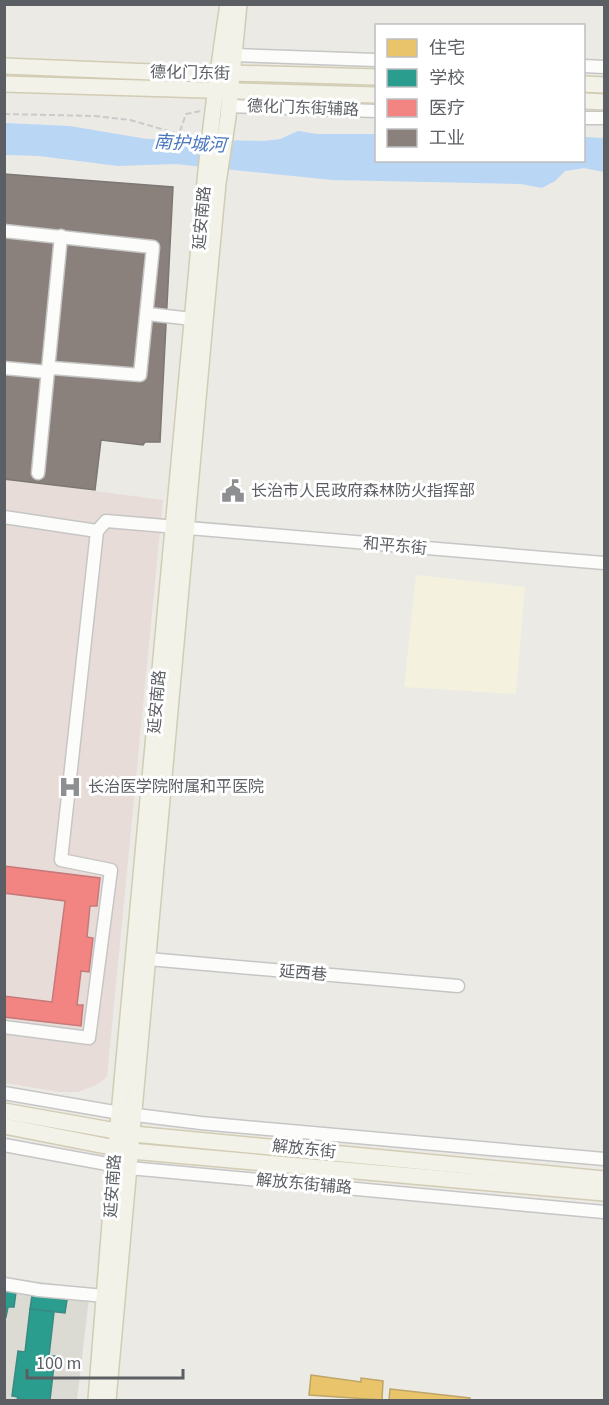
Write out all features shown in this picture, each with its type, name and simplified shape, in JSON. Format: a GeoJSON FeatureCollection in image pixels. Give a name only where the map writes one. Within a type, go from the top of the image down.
{"type":"FeatureCollection","features":[{"type":"Feature","properties":{"kind":"main road","name":"延安南路"},"geometry":{"type":"LineString","coordinates":[[212,182],[212,112],[225,92],[228,4]]}},
{"type":"Feature","properties":{"kind":"main road","name":"延安南路"},"geometry":{"type":"LineString","coordinates":[[96,1401],[105,1296],[125,1141],[212,182],[225,92],[234,56],[239,4]]}},
{"type":"Feature","properties":{"kind":"main road","name":"德化门东街"},"geometry":{"type":"LineString","coordinates":[[4,66],[225,92],[375,77]]}},
{"type":"Feature","properties":{"kind":"main road","name":"德化门东街"},"geometry":{"type":"LineString","coordinates":[[4,84],[375,95]]}},
{"type":"Feature","properties":{"kind":"main road"},"geometry":{"type":"LineString","coordinates":[[585,84],[604,85]]}},
{"type":"Feature","properties":{"kind":"main road"},"geometry":{"type":"LineString","coordinates":[[585,101],[604,102]]}},
{"type":"Feature","properties":{"kind":"main road","name":"延安南路"},"geometry":{"type":"LineString","coordinates":[[127,1114],[148,959],[180,528]]}},
{"type":"Feature","properties":{"kind":"main road","name":"解放东街"},"geometry":{"type":"LineString","coordinates":[[4,1111],[125,1141],[604,1179]]}},
{"type":"Feature","properties":{"kind":"main road","name":"解放东街"},"geometry":{"type":"LineString","coordinates":[[4,1126],[604,1192]]}},
{"type":"Feature","properties":{"kind":"main road","name":"延安南路"},"geometry":{"type":"LineString","coordinates":[[108,1401],[122,1167]]}},
{"type":"Feature","properties":{"kind":"street"},"geometry":{"type":"LineString","coordinates":[[234,56],[375,60]]}},
{"type":"Feature","properties":{"kind":"street"},"geometry":{"type":"LineString","coordinates":[[585,66],[604,67]]}},
{"type":"Feature","properties":{"kind":"street","name":"德化门东街辅路"},"geometry":{"type":"LineString","coordinates":[[225,92],[375,111]]}},
{"type":"Feature","properties":{"kind":"street"},"geometry":{"type":"LineString","coordinates":[[585,118],[604,118]]}},
{"type":"Feature","properties":{"kind":"street"},"geometry":{"type":"LineString","coordinates":[[4,231],[153,247],[141,375],[53,368],[46,372],[4,368]]}},
{"type":"Feature","properties":{"kind":"street"},"geometry":{"type":"LineString","coordinates":[[38,473],[61,236]]}},
{"type":"Feature","properties":{"kind":"street"},"geometry":{"type":"LineString","coordinates":[[148,314],[199,320]]}},
{"type":"Feature","properties":{"kind":"street"},"geometry":{"type":"LineString","coordinates":[[4,517],[97,531],[61,860],[111,870],[89,1038],[4,1027]]}},
{"type":"Feature","properties":{"kind":"street","name":"和平东街"},"geometry":{"type":"LineString","coordinates":[[97,531],[106,521],[604,563]]}},
{"type":"Feature","properties":{"kind":"street","name":"延西巷"},"geometry":{"type":"LineString","coordinates":[[148,959],[458,986]]}},
{"type":"Feature","properties":{"kind":"street"},"geometry":{"type":"LineString","coordinates":[[4,1093],[127,1114],[201,1123],[604,1159]]}},
{"type":"Feature","properties":{"kind":"street","name":"解放东街辅路"},"geometry":{"type":"LineString","coordinates":[[4,1145],[122,1167],[604,1212]]}},
{"type":"Feature","properties":{"kind":"street"},"geometry":{"type":"LineString","coordinates":[[4,1284],[39,1290],[105,1296]]}},
{"type":"Feature","properties":{"kind":"path"},"geometry":{"type":"LineString","coordinates":[[4,114],[95,116],[130,120],[179,134],[186,114],[212,112]]}},
{"type":"Feature","properties":{"kind":"shaded area","name":"长治医学院附属和平医院"},"geometry":{"type":"Polygon","coordinates":[[[4,479],[163,500],[107,1077],[96,1085],[78,1092],[59,1092],[5,1083],[4,479]]]}},
{"type":"Feature","properties":{"kind":"shaded area"},"geometry":{"type":"Polygon","coordinates":[[[416,575],[525,587],[516,694],[404,687],[416,575]]]}},
{"type":"Feature","properties":{"kind":"shaded area"},"geometry":{"type":"Polygon","coordinates":[[[5,1277],[90,1289],[77,1400],[5,1400],[5,1277]]]}},
{"type":"Feature","properties":{"kind":"water","name":"南护城河"},"geometry":{"type":"Polygon","coordinates":[[[5,123],[70,126],[147,139],[264,141],[280,139],[298,131],[317,134],[375,134],[375,162],[585,162],[585,137],[604,138],[604,172],[584,168],[565,171],[555,181],[542,188],[521,184],[332,180],[175,164],[118,166],[39,156],[5,155],[5,123]]]}},
{"type":"Feature","properties":{"kind":"building: 住宅"},"geometry":{"type":"Polygon","coordinates":[[[4,199],[52,204],[49,229],[4,225],[4,199]]]}},
{"type":"Feature","properties":{"kind":"building: 住宅"},"geometry":{"type":"Polygon","coordinates":[[[75,203],[148,209],[145,235],[73,228],[75,203]]]}},
{"type":"Feature","properties":{"kind":"building: 住宅"},"geometry":{"type":"Polygon","coordinates":[[[311,1375],[361,1382],[361,1378],[383,1381],[382,1400],[309,1395],[311,1375]]]}},
{"type":"Feature","properties":{"kind":"building: 住宅"},"geometry":{"type":"Polygon","coordinates":[[[390,1389],[470,1398],[470,1400],[389,1400],[390,1389]]]}},
{"type":"Feature","properties":{"kind":"building: 学校"},"geometry":{"type":"Polygon","coordinates":[[[4,1290],[16,1292],[14,1307],[8,1307],[6,1317],[4,1316],[4,1290]]]}},
{"type":"Feature","properties":{"kind":"building: 学校"},"geometry":{"type":"Polygon","coordinates":[[[32,1295],[67,1300],[65,1313],[30,1309],[32,1295]]]}},
{"type":"Feature","properties":{"kind":"building: 学校"},"geometry":{"type":"Polygon","coordinates":[[[30,1309],[54,1312],[49,1356],[55,1356],[50,1400],[17,1400],[18,1397],[12,1396],[18,1351],[25,1352],[30,1309]]]}},
{"type":"Feature","properties":{"kind":"building: 医疗"},"geometry":{"type":"Polygon","coordinates":[[[4,866],[100,878],[97,906],[90,906],[87,937],[93,938],[89,972],[81,971],[77,1005],[83,1005],[81,1026],[4,1017],[4,996],[52,1002],[65,901],[4,893],[4,866]]]}},
{"type":"Feature","properties":{"kind":"building: 工业"},"geometry":{"type":"Polygon","coordinates":[[[4,174],[173,187],[160,442],[145,442],[143,445],[101,440],[95,490],[4,479],[4,174]]]}},
{"type":"Feature","properties":{"kind":"place","name":"长治市人民政府森林防火指挥部"},"geometry":{"type":"Point","coordinates":[233,491]}},
{"type":"Feature","properties":{"kind":"place","name":"长治医学院附属和平医院"},"geometry":{"type":"Point","coordinates":[70,787]}}]}
